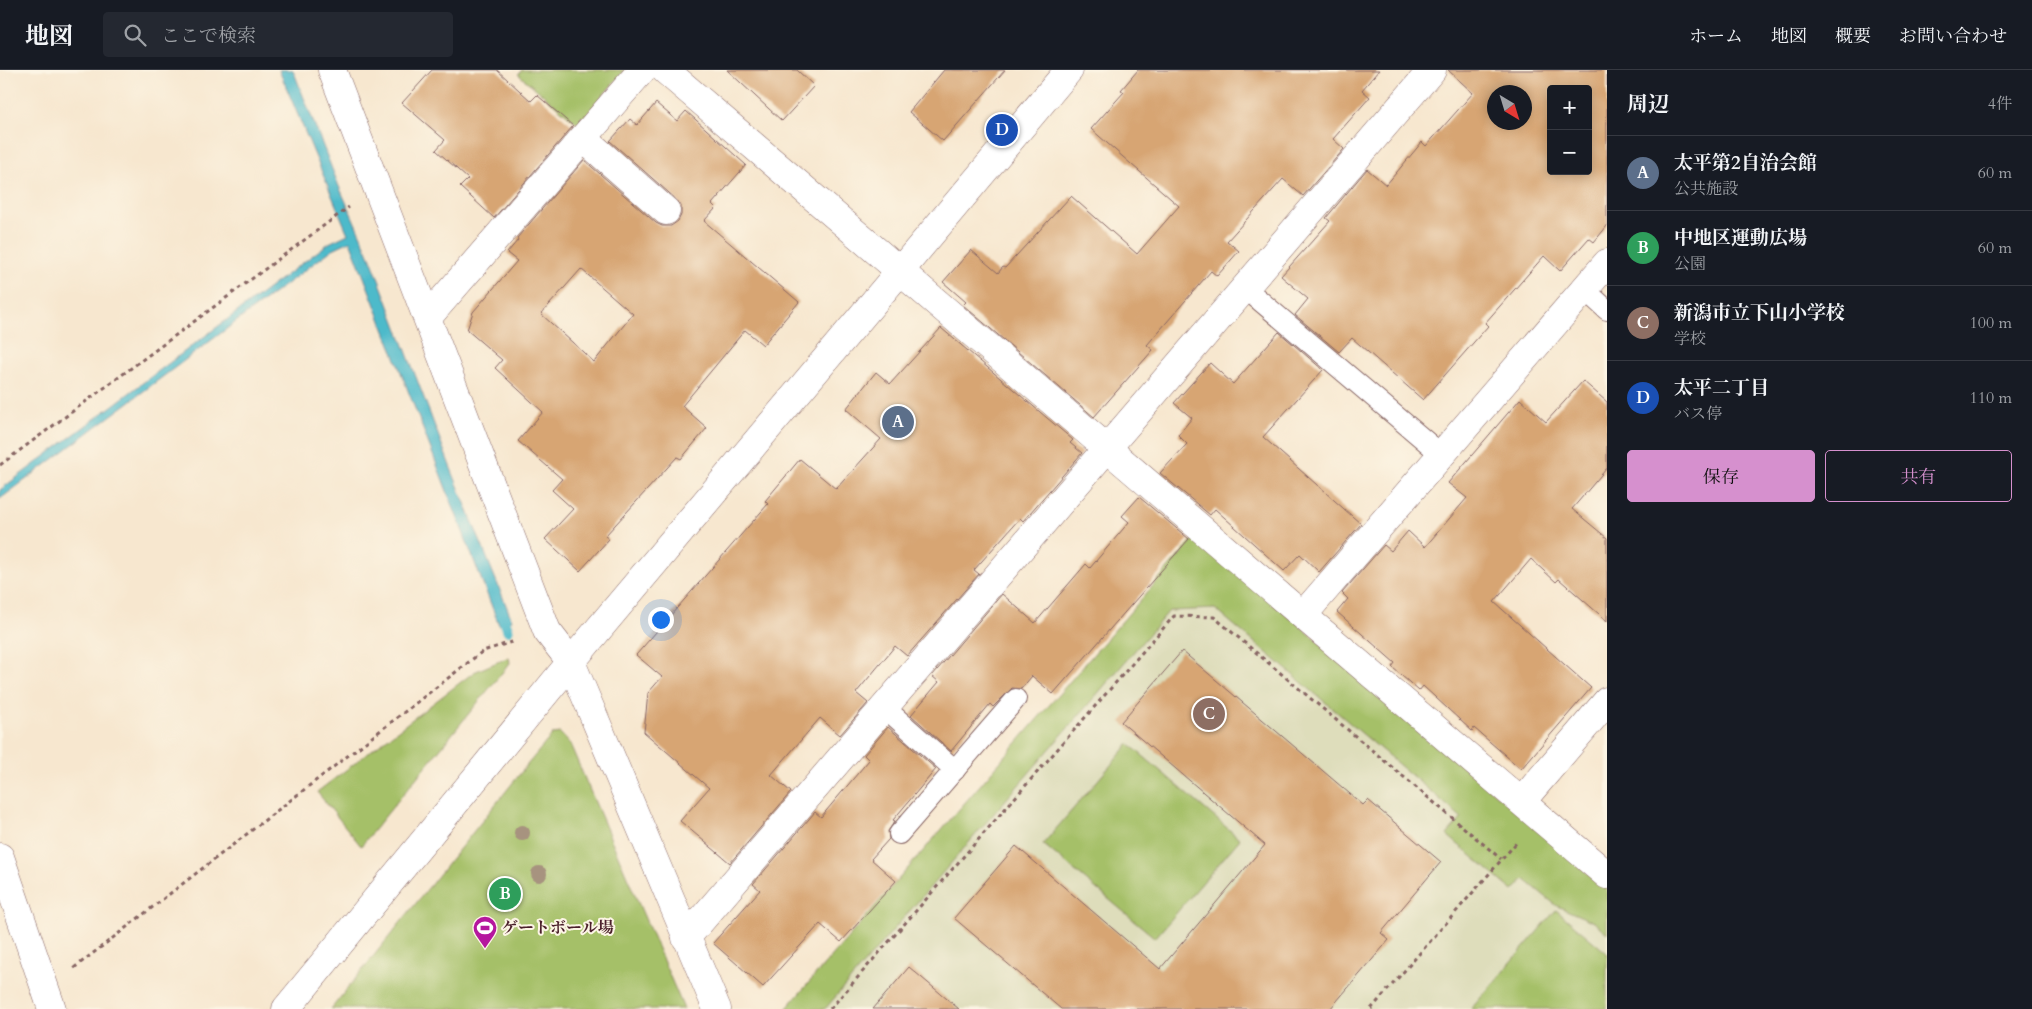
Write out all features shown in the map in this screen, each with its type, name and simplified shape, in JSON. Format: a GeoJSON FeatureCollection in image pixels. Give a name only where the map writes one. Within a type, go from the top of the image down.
{"type":"FeatureCollection","features":[{"type":"Feature","properties":{"kind":"street"},"geometry":{"type":"LineString","coordinates":[[332,70],[376,188],[428,317],[546,631],[571,662],[717,1009]]}},
{"type":"Feature","properties":{"kind":"street"},"geometry":{"type":"LineString","coordinates":[[428,317],[642,70]]}},
{"type":"Feature","properties":{"kind":"street"},"geometry":{"type":"LineString","coordinates":[[665,70],[1607,875]]}},
{"type":"Feature","properties":{"kind":"street"},"geometry":{"type":"LineString","coordinates":[[286,1009],[571,662],[1069,70]]}},
{"type":"Feature","properties":{"kind":"street"},"geometry":{"type":"LineString","coordinates":[[686,938],[1432,70]]}},
{"type":"Feature","properties":{"kind":"street"},"geometry":{"type":"LineString","coordinates":[[584,139],[666,211]]}},
{"type":"Feature","properties":{"kind":"street"},"geometry":{"type":"LineString","coordinates":[[1303,615],[1607,263]]}},
{"type":"Feature","properties":{"kind":"street"},"geometry":{"type":"LineString","coordinates":[[1522,801],[1607,701]]}},
{"type":"Feature","properties":{"kind":"street"},"geometry":{"type":"LineString","coordinates":[[0,857],[49,1000]]}},
{"type":"Feature","properties":{"kind":"lane"},"geometry":{"type":"LineString","coordinates":[[1245,288],[1442,455]]}},
{"type":"Feature","properties":{"kind":"lane"},"geometry":{"type":"LineString","coordinates":[[1584,290],[1607,310]]}},
{"type":"Feature","properties":{"kind":"lane"},"geometry":{"type":"LineString","coordinates":[[899,834],[1016,699]]}},
{"type":"Feature","properties":{"kind":"lane"},"geometry":{"type":"LineString","coordinates":[[884,708],[955,770]]}},
{"type":"Feature","properties":{"kind":"path"},"geometry":{"type":"LineString","coordinates":[[0,465],[376,188]]}},
{"type":"Feature","properties":{"kind":"path"},"geometry":{"type":"LineString","coordinates":[[830,1009],[1174,616],[1214,617],[1501,860],[1371,1009]]}},
{"type":"Feature","properties":{"kind":"path"},"geometry":{"type":"LineString","coordinates":[[49,1000],[483,652],[546,631]]}},
{"type":"Feature","properties":{"kind":"shaded area"},"geometry":{"type":"Polygon","coordinates":[[[1215,609],[1463,818],[1447,835],[1512,891],[1524,879],[1557,906],[1594,922],[1607,933],[1607,1009],[825,1009],[1169,611],[1215,609]]]}},
{"type":"Feature","properties":{"kind":"green space"},"geometry":{"type":"Polygon","coordinates":[[[522,70],[625,70],[578,124],[518,74],[522,70]]]}},
{"type":"Feature","properties":{"kind":"green space"},"geometry":{"type":"Polygon","coordinates":[[[1196,536],[1607,890],[1607,933],[1594,922],[1557,906],[1524,879],[1513,891],[1447,835],[1462,818],[1215,609],[1169,611],[825,1009],[786,1009],[1196,536]]]}},
{"type":"Feature","properties":{"kind":"green space"},"geometry":{"type":"Polygon","coordinates":[[[509,657],[510,663],[361,846],[317,792],[474,672],[509,657]]]}},
{"type":"Feature","properties":{"kind":"green space"},"geometry":{"type":"Polygon","coordinates":[[[560,733],[570,744],[684,1009],[331,1009],[527,765],[553,734],[560,733]]]}},
{"type":"Feature","properties":{"kind":"green space"},"geometry":{"type":"Polygon","coordinates":[[[1129,744],[1240,839],[1155,938],[1043,844],[1129,744]]]}},
{"type":"Feature","properties":{"kind":"green space"},"geometry":{"type":"Polygon","coordinates":[[[1556,910],[1607,953],[1607,1009],[1471,1009],[1556,910]]]}},
{"type":"Feature","properties":{"kind":"water"},"geometry":{"type":"Polygon","coordinates":[[[279,70],[293,70],[338,184],[371,259],[450,466],[512,620],[499,625],[350,241],[333,249],[0,499],[0,490],[329,243],[348,234],[279,70]]]}},
{"type":"Feature","properties":{"kind":"building"},"geometry":{"type":"Polygon","coordinates":[[[432,70],[497,70],[531,101],[537,95],[573,126],[494,218],[460,187],[468,179],[436,150],[445,140],[402,103],[432,70]]]}},
{"type":"Feature","properties":{"kind":"building"},"geometry":{"type":"Polygon","coordinates":[[[727,70],[797,70],[814,86],[782,121],[727,70]]]}},
{"type":"Feature","properties":{"kind":"building"},"geometry":{"type":"Polygon","coordinates":[[[944,70],[1005,70],[943,141],[909,112],[944,70]]]}},
{"type":"Feature","properties":{"kind":"building"},"geometry":{"type":"Polygon","coordinates":[[[1138,70],[1379,70],[1362,90],[1370,97],[1333,139],[1344,149],[1303,196],[1283,179],[1227,241],[1239,251],[1217,276],[1211,271],[1147,345],[1153,350],[1094,417],[963,305],[966,302],[943,282],[971,250],[998,273],[1003,267],[1005,268],[1071,196],[1137,254],[1179,206],[1091,129],[1124,92],[1121,90],[1138,70]]]}},
{"type":"Feature","properties":{"kind":"building"},"geometry":{"type":"Polygon","coordinates":[[[1448,70],[1607,70],[1607,226],[1594,242],[1589,238],[1560,271],[1544,256],[1485,323],[1488,326],[1423,400],[1352,338],[1339,352],[1295,315],[1308,299],[1281,276],[1330,221],[1326,218],[1367,169],[1386,185],[1422,142],[1426,146],[1473,93],[1448,70]]]}},
{"type":"Feature","properties":{"kind":"building"},"geometry":{"type":"Polygon","coordinates":[[[656,103],[677,121],[686,111],[746,165],[712,204],[716,208],[704,221],[799,302],[763,345],[745,330],[682,406],[707,428],[681,459],[677,457],[605,536],[609,539],[580,571],[545,539],[573,509],[552,490],[562,479],[518,441],[543,412],[495,368],[502,360],[467,330],[473,312],[517,261],[507,253],[518,240],[517,238],[584,160],[656,223],[662,226],[671,226],[678,221],[681,215],[681,206],[677,200],[610,141],[630,119],[637,125],[656,103]],[[581,269],[541,314],[594,362],[633,314],[581,269]]]}},
{"type":"Feature","properties":{"kind":"building"},"geometry":{"type":"Polygon","coordinates":[[[941,328],[1073,440],[1070,443],[1082,453],[1023,521],[1020,518],[974,570],[979,574],[907,656],[895,646],[856,693],[868,703],[840,735],[820,718],[771,775],[791,792],[730,863],[680,821],[709,788],[644,732],[648,693],[662,677],[636,655],[768,504],[765,501],[800,459],[836,489],[881,439],[846,409],[876,372],[890,384],[941,328]]]}},
{"type":"Feature","properties":{"kind":"building"},"geometry":{"type":"Polygon","coordinates":[[[1279,332],[1323,370],[1263,437],[1361,524],[1319,572],[1300,554],[1284,571],[1215,509],[1210,515],[1160,473],[1187,444],[1178,435],[1192,418],[1174,403],[1210,363],[1233,384],[1279,332]]]}},
{"type":"Feature","properties":{"kind":"building"},"geometry":{"type":"Polygon","coordinates":[[[1583,381],[1607,402],[1607,468],[1572,509],[1607,538],[1607,621],[1559,579],[1556,582],[1531,559],[1494,602],[1591,688],[1521,769],[1474,728],[1472,731],[1423,686],[1419,691],[1392,667],[1395,663],[1337,612],[1348,599],[1342,593],[1384,545],[1391,551],[1408,531],[1425,547],[1467,498],[1448,483],[1520,399],[1546,422],[1583,381]]]}},
{"type":"Feature","properties":{"kind":"building"},"geometry":{"type":"Polygon","coordinates":[[[1139,497],[1189,539],[1053,694],[1032,676],[1021,689],[1012,688],[993,707],[990,704],[951,751],[911,715],[939,682],[932,676],[1002,594],[1035,623],[1086,564],[1090,568],[1129,522],[1122,516],[1139,497]]]}},
{"type":"Feature","properties":{"kind":"building"},"geometry":{"type":"Polygon","coordinates":[[[1182,651],[1363,805],[1368,800],[1441,862],[1381,933],[1389,940],[1330,1009],[1061,1009],[954,918],[1016,846],[1160,969],[1265,845],[1121,722],[1182,651]]]}},
{"type":"Feature","properties":{"kind":"building"},"geometry":{"type":"Polygon","coordinates":[[[888,727],[936,769],[893,820],[895,821],[888,831],[889,839],[871,859],[896,881],[841,942],[820,924],[763,987],[713,943],[760,890],[753,884],[815,812],[821,817],[869,760],[864,755],[888,727]]]}},
{"type":"Feature","properties":{"kind":"building"},"geometry":{"type":"Polygon","coordinates":[[[909,967],[959,1009],[873,1009],[909,967]]]}},
{"type":"Feature","properties":{"kind":"waterway"},"geometry":{"type":"LineString","coordinates":[[500,608],[508,630]]}},
{"type":"Feature","properties":{"kind":"place","name":"太平二丁目"},"geometry":{"type":"Point","coordinates":[1002,130]}},
{"type":"Feature","properties":{"kind":"place","name":"太平第2自治会館"},"geometry":{"type":"Point","coordinates":[898,422]}},
{"type":"Feature","properties":{"kind":"place","name":"新潟市立下山小学校"},"geometry":{"type":"Point","coordinates":[1209,714]}},
{"type":"Feature","properties":{"kind":"place","name":"中地区運動広場"},"geometry":{"type":"Point","coordinates":[505,894]}},
{"type":"Feature","properties":{"kind":"place","name":"ゲートボール場"},"geometry":{"type":"Point","coordinates":[485,949]}}]}
